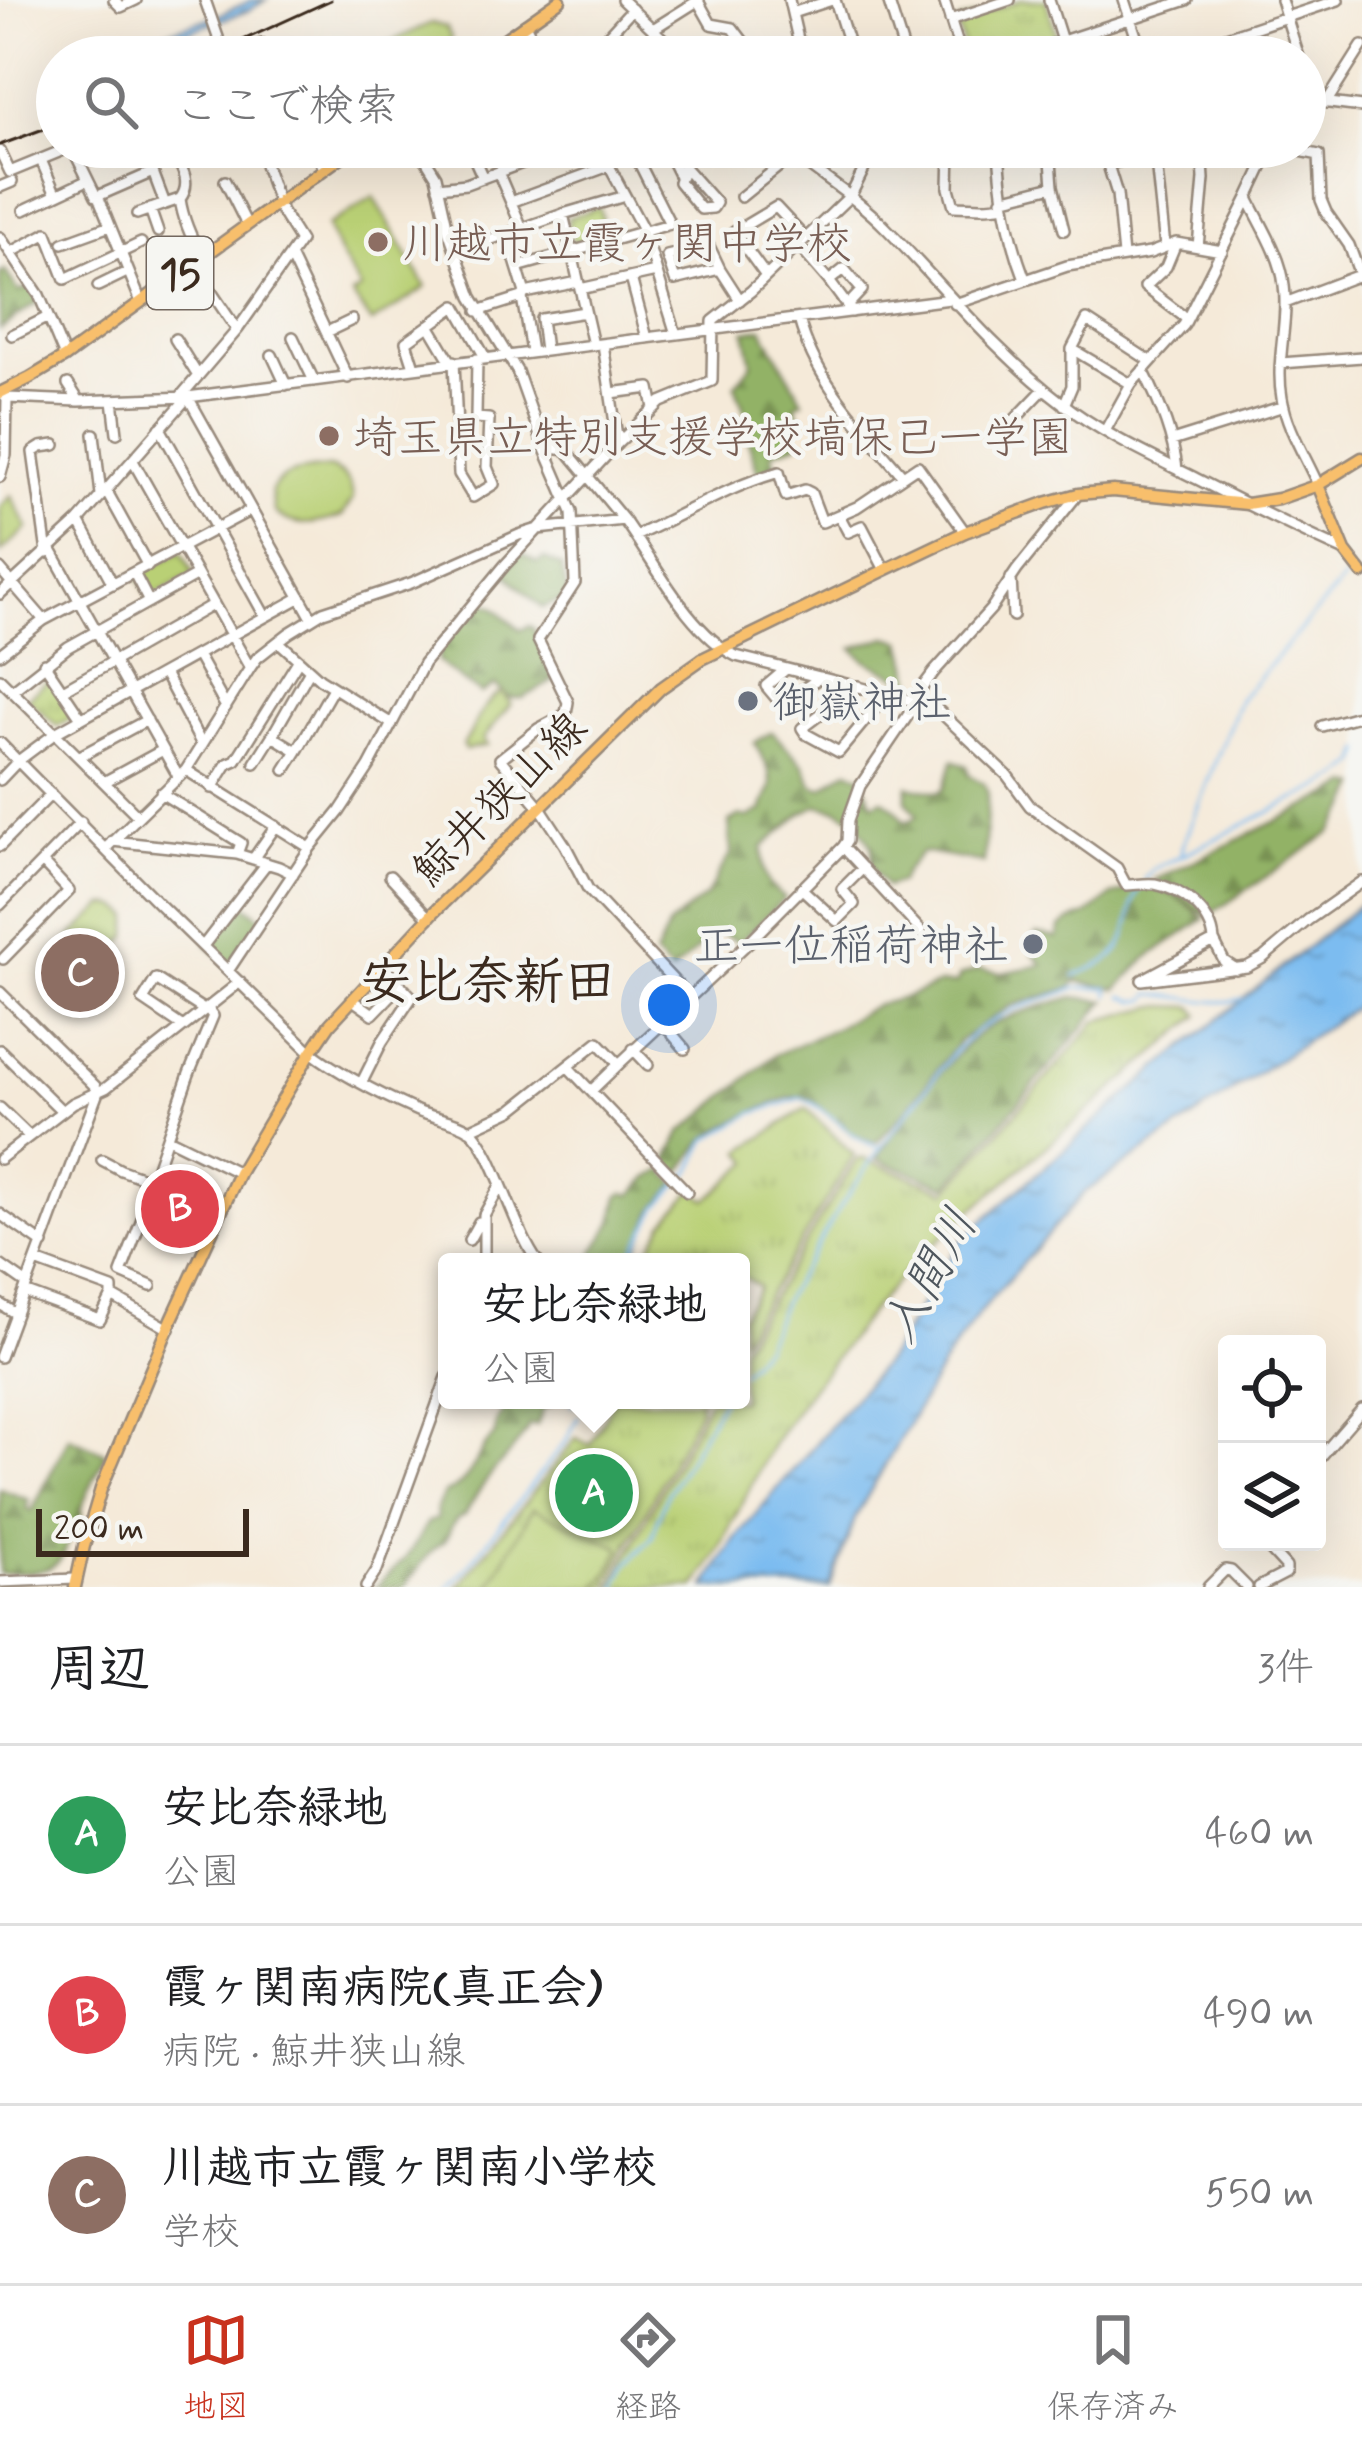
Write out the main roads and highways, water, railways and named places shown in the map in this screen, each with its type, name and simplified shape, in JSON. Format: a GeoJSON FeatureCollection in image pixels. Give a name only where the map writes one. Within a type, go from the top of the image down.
{"type":"FeatureCollection","features":[{"type":"Feature","properties":{"kind":"main road"},"geometry":{"type":"LineString","coordinates":[[508,36],[560,0]]}},
{"type":"Feature","properties":{"kind":"main road","name":"15"},"geometry":{"type":"LineString","coordinates":[[3,394],[65,357],[327,168]]}},
{"type":"Feature","properties":{"kind":"main road","name":"鯨井狭山線"},"geometry":{"type":"LineString","coordinates":[[75,1583],[101,1489],[169,1329],[239,1173],[311,1052],[330,1024],[429,918],[661,688],[702,659],[885,570],[965,532],[1045,502],[1078,494],[1129,491],[1247,504],[1318,485],[1362,458]]}},
{"type":"Feature","properties":{"kind":"main road"},"geometry":{"type":"LineString","coordinates":[[1318,485],[1345,551],[1359,569]]}},
{"type":"Feature","properties":{"kind":"water"},"geometry":{"type":"Polygon","coordinates":[[[252,0],[266,0],[176,36],[154,36],[252,0]]]}},
{"type":"Feature","properties":{"kind":"water","name":"入間川"},"geometry":{"type":"Polygon","coordinates":[[[1362,903],[1362,1002],[1085,1192],[980,1312],[943,1364],[856,1516],[830,1587],[706,1587],[733,1541],[887,1359],[962,1239],[1157,1069],[1362,903]]]}},
{"type":"Feature","properties":{"kind":"waterway"},"geometry":{"type":"LineString","coordinates":[[1181,855],[1240,699],[1347,576]]}},
{"type":"Feature","properties":{"kind":"waterway"},"geometry":{"type":"LineString","coordinates":[[1145,879],[1154,869],[1340,777],[1357,764],[1362,750]]}},
{"type":"Feature","properties":{"kind":"waterway"},"geometry":{"type":"LineString","coordinates":[[1075,976],[1117,952],[1140,887]]}},
{"type":"Feature","properties":{"kind":"waterway"},"geometry":{"type":"LineString","coordinates":[[750,1362],[764,1346],[786,1296],[842,1204],[954,1052],[977,1030],[1012,1010],[1077,988]]}},
{"type":"Feature","properties":{"kind":"waterway"},"geometry":{"type":"LineString","coordinates":[[1081,988],[1108,988],[1109,995]]}},
{"type":"Feature","properties":{"kind":"waterway"},"geometry":{"type":"LineString","coordinates":[[1123,996],[1136,1001],[1147,1000],[1151,994],[1208,1001],[1242,999]]}},
{"type":"Feature","properties":{"kind":"waterway"},"geometry":{"type":"LineString","coordinates":[[633,1253],[658,1207],[691,1171],[707,1140],[754,1113],[801,1098],[878,1147]]}},
{"type":"Feature","properties":{"kind":"waterway"},"geometry":{"type":"LineString","coordinates":[[616,1587],[626,1566],[652,1537],[665,1499],[717,1409]]}},
{"type":"Feature","properties":{"kind":"waterway"},"geometry":{"type":"LineString","coordinates":[[448,1587],[566,1441],[578,1417]]}},
{"type":"Feature","properties":{"kind":"railway"},"geometry":{"type":"LineString","coordinates":[[252,36],[331,0]]}},
{"type":"Feature","properties":{"kind":"railway"},"geometry":{"type":"LineString","coordinates":[[0,145],[36,132]]}},
{"type":"Feature","properties":{"kind":"place","name":"川越市立霞ヶ関中学校"},"geometry":{"type":"Point","coordinates":[378,242]}},
{"type":"Feature","properties":{"kind":"place","name":"埼玉県立特別支援学校塙保己一学園"},"geometry":{"type":"Point","coordinates":[329,436]}},
{"type":"Feature","properties":{"kind":"place","name":"御嶽神社"},"geometry":{"type":"Point","coordinates":[748,701]}},
{"type":"Feature","properties":{"kind":"place","name":"正一位稲荷神社"},"geometry":{"type":"Point","coordinates":[1033,944]}},
{"type":"Feature","properties":{"kind":"place","name":"川越市立霞ヶ関南小学校"},"geometry":{"type":"Point","coordinates":[80,973]}},
{"type":"Feature","properties":{"kind":"place","name":"霞ヶ関南病院(真正会)"},"geometry":{"type":"Point","coordinates":[180,1209]}},
{"type":"Feature","properties":{"kind":"place","name":"安比奈緑地"},"geometry":{"type":"Point","coordinates":[594,1493]}},
{"type":"Feature","properties":{"kind":"district","name":"安比奈新田"},"geometry":{"type":"Point","coordinates":[488,980]}}]}
